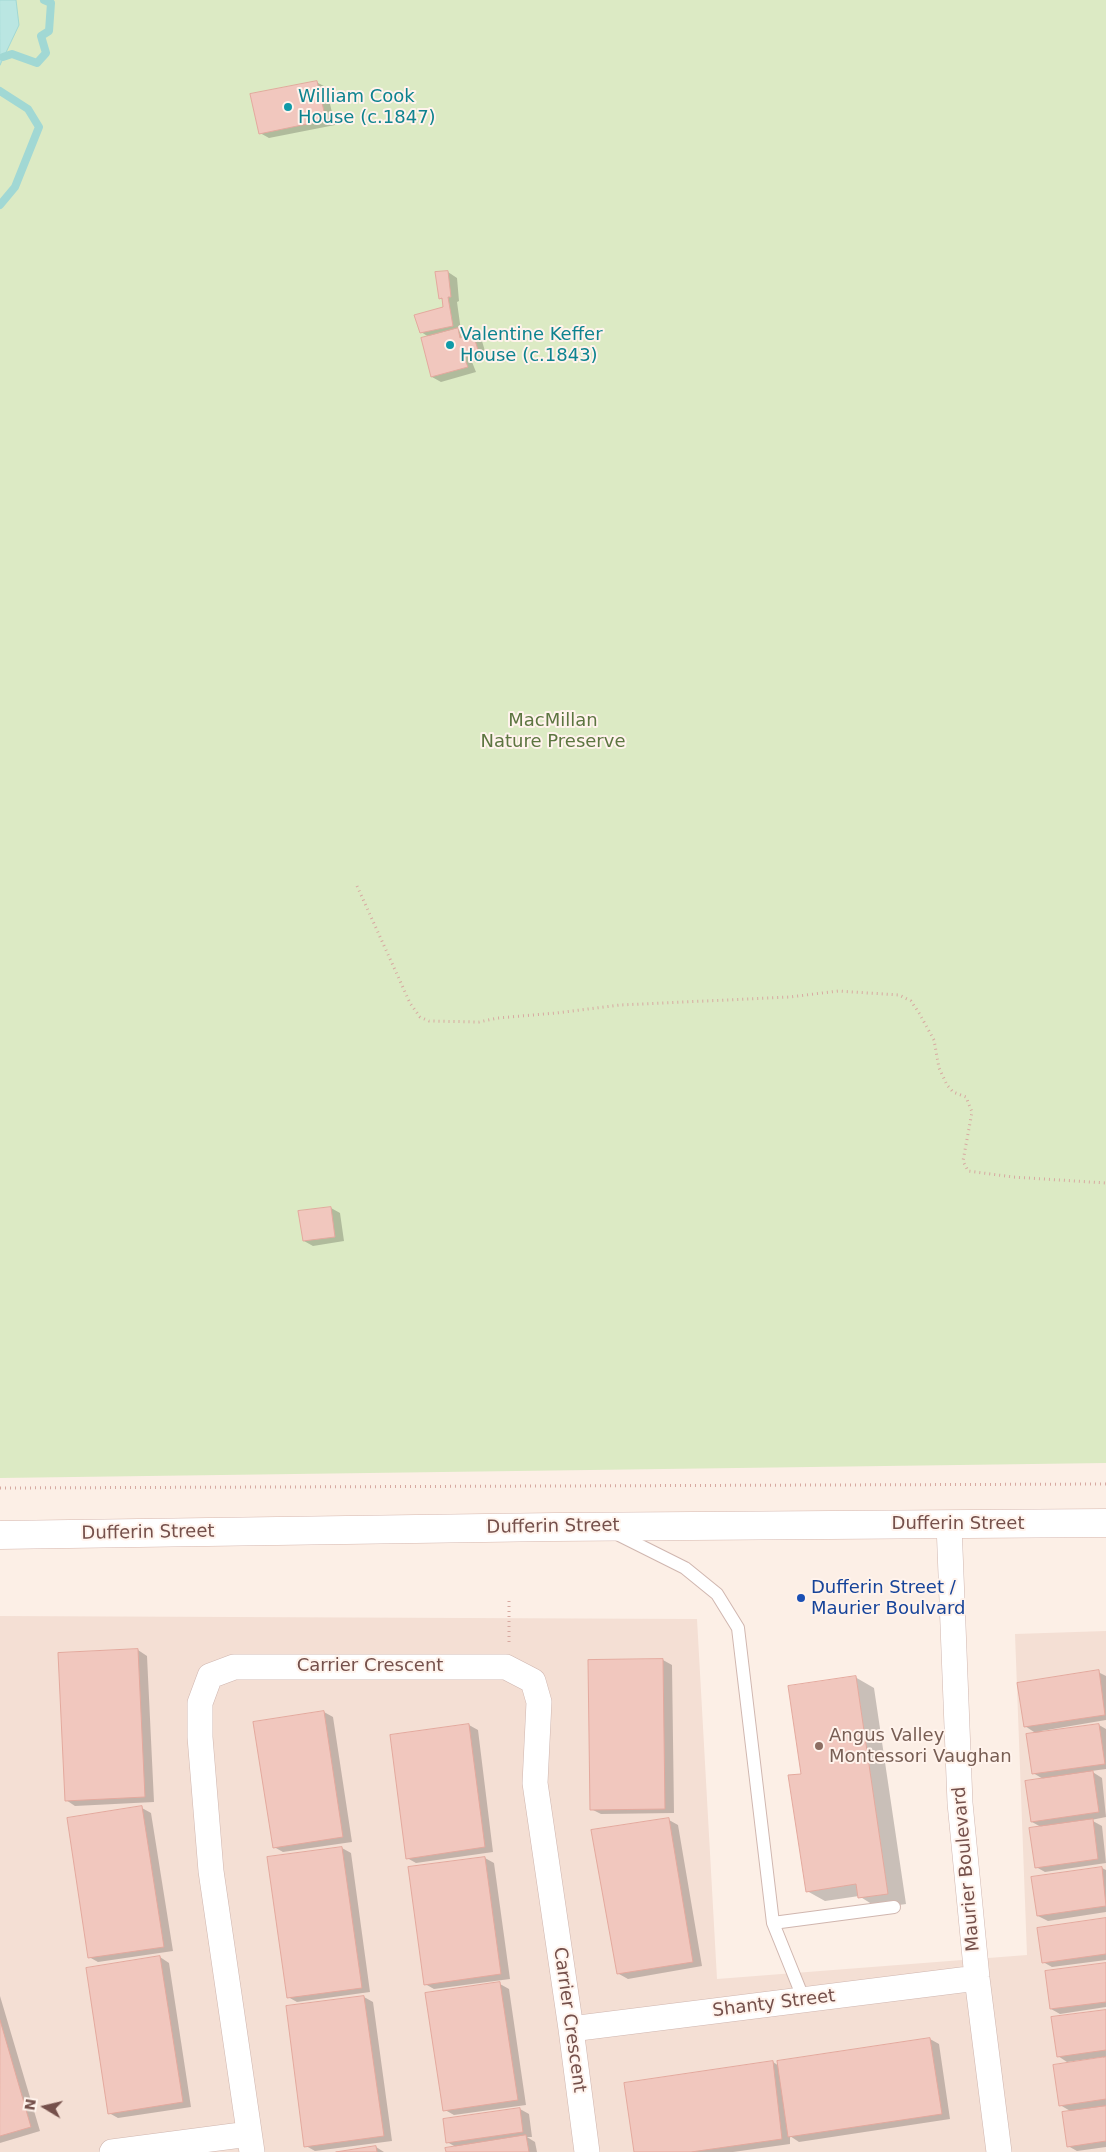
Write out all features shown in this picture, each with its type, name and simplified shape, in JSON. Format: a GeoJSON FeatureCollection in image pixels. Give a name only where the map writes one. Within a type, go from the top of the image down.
{"type":"FeatureCollection","features":[{"type":"Feature","properties":{"kind":"main road","name":"Dufferin Street"},"geometry":{"type":"LineString","coordinates":[[0,1535],[602,1526],[1106,1523]]}},
{"type":"Feature","properties":{"kind":"street","name":"Maurier Boulevard"},"geometry":{"type":"LineString","coordinates":[[949,1524],[960,1804],[977,1978],[999,2152]]}},
{"type":"Feature","properties":{"kind":"street","name":"Carrier Crescent"},"geometry":{"type":"LineString","coordinates":[[251,2143],[212,1870],[200,1737],[200,1703],[210,1676],[234,1667],[506,1666],[533,1681],[539,1702],[535,1783],[587,2152]]}},
{"type":"Feature","properties":{"kind":"street","name":"Shanty Street"},"geometry":{"type":"LineString","coordinates":[[571,2029],[977,1978]]}},
{"type":"Feature","properties":{"kind":"street"},"geometry":{"type":"LineString","coordinates":[[112,2152],[251,2143]]}},
{"type":"Feature","properties":{"kind":"lane"},"geometry":{"type":"LineString","coordinates":[[602,1526],[685,1568],[717,1594],[738,1628],[773,1923],[804,2000]]}},
{"type":"Feature","properties":{"kind":"lane"},"geometry":{"type":"LineString","coordinates":[[773,1923],[894,1907]]}},
{"type":"Feature","properties":{"kind":"path"},"geometry":{"type":"LineString","coordinates":[[357,886],[410,1003],[420,1017],[429,1021],[479,1022],[498,1018],[620,1005],[790,997],[838,991],[899,995],[911,1001],[934,1040],[939,1068],[947,1086],[953,1092],[966,1097],[972,1112],[963,1161],[968,1171],[978,1174],[1106,1183]]}},
{"type":"Feature","properties":{"kind":"path"},"geometry":{"type":"LineString","coordinates":[[0,1488],[1106,1484]]}},
{"type":"Feature","properties":{"kind":"path"},"geometry":{"type":"LineString","coordinates":[[509,1599],[509,1650]]}},
{"type":"Feature","properties":{"kind":"shaded area"},"geometry":{"type":"Polygon","coordinates":[[[0,1616],[697,1619],[717,1979],[1027,1955],[1015,1634],[1106,1631],[1106,2152],[0,2152],[0,1616]]]}},
{"type":"Feature","properties":{"kind":"green space","name":"MacMillan Nature Preserve"},"geometry":{"type":"Polygon","coordinates":[[[0,0],[1106,0],[1106,1463],[0,1478],[0,0]]]}},
{"type":"Feature","properties":{"kind":"water"},"geometry":{"type":"Polygon","coordinates":[[[0,0],[16,0],[19,25],[0,65],[0,0]]]}},
{"type":"Feature","properties":{"kind":"building","name":"William Cook House (c.1847)"},"geometry":{"type":"Polygon","coordinates":[[[317,81],[326,120],[259,134],[250,94],[317,81]]]}},
{"type":"Feature","properties":{"kind":"building"},"geometry":{"type":"Polygon","coordinates":[[[448,271],[451,297],[448,297],[453,326],[420,333],[414,315],[443,307],[442,298],[439,299],[435,272],[448,271]]]}},
{"type":"Feature","properties":{"kind":"building","name":"Valentine Keffer House (c.1843)"},"geometry":{"type":"Polygon","coordinates":[[[458,328],[460,338],[473,334],[479,353],[464,357],[468,367],[431,377],[421,338],[458,328]]]}},
{"type":"Feature","properties":{"kind":"building"},"geometry":{"type":"Polygon","coordinates":[[[331,1207],[335,1237],[303,1241],[298,1211],[331,1207]]]}},
{"type":"Feature","properties":{"kind":"building"},"geometry":{"type":"Polygon","coordinates":[[[138,1649],[145,1797],[65,1801],[58,1653],[138,1649]]]}},
{"type":"Feature","properties":{"kind":"building"},"geometry":{"type":"Polygon","coordinates":[[[663,1659],[665,1809],[590,1810],[588,1660],[663,1659]]]}},
{"type":"Feature","properties":{"kind":"building"},"geometry":{"type":"Polygon","coordinates":[[[1099,1670],[1105,1715],[1024,1727],[1017,1683],[1099,1670]]]}},
{"type":"Feature","properties":{"kind":"building"},"geometry":{"type":"Polygon","coordinates":[[[856,1676],[888,1894],[858,1898],[856,1884],[806,1892],[788,1775],[801,1774],[788,1686],[856,1676]]]}},
{"type":"Feature","properties":{"kind":"building"},"geometry":{"type":"Polygon","coordinates":[[[324,1711],[343,1837],[273,1848],[253,1722],[324,1711]]]}},
{"type":"Feature","properties":{"kind":"building"},"geometry":{"type":"Polygon","coordinates":[[[469,1724],[485,1847],[406,1859],[390,1735],[469,1724]]]}},
{"type":"Feature","properties":{"kind":"building"},"geometry":{"type":"Polygon","coordinates":[[[1099,1724],[1105,1764],[1032,1774],[1026,1734],[1099,1724]]]}},
{"type":"Feature","properties":{"kind":"building"},"geometry":{"type":"Polygon","coordinates":[[[1093,1771],[1099,1812],[1031,1822],[1025,1781],[1093,1771]]]}},
{"type":"Feature","properties":{"kind":"building"},"geometry":{"type":"Polygon","coordinates":[[[142,1806],[164,1947],[88,1958],[67,1818],[142,1806]]]}},
{"type":"Feature","properties":{"kind":"building"},"geometry":{"type":"Polygon","coordinates":[[[669,1818],[693,1962],[617,1974],[591,1830],[669,1818]]]}},
{"type":"Feature","properties":{"kind":"building"},"geometry":{"type":"Polygon","coordinates":[[[1093,1819],[1098,1859],[1035,1868],[1029,1828],[1093,1819]]]}},
{"type":"Feature","properties":{"kind":"building"},"geometry":{"type":"Polygon","coordinates":[[[342,1847],[362,1988],[287,1998],[267,1857],[342,1847]]]}},
{"type":"Feature","properties":{"kind":"building"},"geometry":{"type":"Polygon","coordinates":[[[485,1857],[501,1974],[424,1985],[408,1867],[485,1857]]]}},
{"type":"Feature","properties":{"kind":"building"},"geometry":{"type":"Polygon","coordinates":[[[1102,1867],[1106,1906],[1037,1916],[1031,1877],[1102,1867]]]}},
{"type":"Feature","properties":{"kind":"building"},"geometry":{"type":"Polygon","coordinates":[[[1106,1918],[1106,1954],[1042,1963],[1037,1928],[1106,1918]]]}},
{"type":"Feature","properties":{"kind":"building"},"geometry":{"type":"Polygon","coordinates":[[[160,1956],[183,2102],[108,2114],[86,1968],[160,1956]]]}},
{"type":"Feature","properties":{"kind":"building"},"geometry":{"type":"Polygon","coordinates":[[[1106,1963],[1106,2002],[1050,2009],[1045,1971],[1106,1963]]]}},
{"type":"Feature","properties":{"kind":"building"},"geometry":{"type":"Polygon","coordinates":[[[500,1982],[518,2100],[443,2111],[425,1993],[500,1982]]]}},
{"type":"Feature","properties":{"kind":"building"},"geometry":{"type":"Polygon","coordinates":[[[364,1996],[384,2136],[304,2147],[286,2006],[364,1996]]]}},
{"type":"Feature","properties":{"kind":"building"},"geometry":{"type":"Polygon","coordinates":[[[1106,2010],[1106,2050],[1057,2057],[1051,2017],[1106,2010]]]}},
{"type":"Feature","properties":{"kind":"building"},"geometry":{"type":"Polygon","coordinates":[[[0,2020],[31,2127],[0,2136],[0,2020]]]}},
{"type":"Feature","properties":{"kind":"building"},"geometry":{"type":"Polygon","coordinates":[[[930,2038],[942,2114],[788,2137],[777,2061],[930,2038]]]}},
{"type":"Feature","properties":{"kind":"building"},"geometry":{"type":"Polygon","coordinates":[[[1106,2057],[1106,2099],[1059,2106],[1053,2065],[1106,2057]]]}},
{"type":"Feature","properties":{"kind":"building"},"geometry":{"type":"Polygon","coordinates":[[[773,2061],[782,2139],[691,2152],[634,2152],[624,2083],[773,2061]]]}},
{"type":"Feature","properties":{"kind":"building"},"geometry":{"type":"Polygon","coordinates":[[[1106,2106],[1106,2141],[1067,2147],[1062,2112],[1106,2106]]]}},
{"type":"Feature","properties":{"kind":"building"},"geometry":{"type":"Polygon","coordinates":[[[520,2108],[523,2132],[446,2143],[443,2119],[520,2108]]]}},
{"type":"Feature","properties":{"kind":"building"},"geometry":{"type":"Polygon","coordinates":[[[526,2135],[529,2152],[446,2152],[445,2148],[526,2135]]]}},
{"type":"Feature","properties":{"kind":"building"},"geometry":{"type":"Polygon","coordinates":[[[376,2146],[377,2152],[336,2152],[376,2146]]]}},
{"type":"Feature","properties":{"kind":"waterway"},"geometry":{"type":"LineString","coordinates":[[3,57],[12,54],[37,63],[46,53],[41,36],[49,31],[51,3],[44,0]]}},
{"type":"Feature","properties":{"kind":"waterway"},"geometry":{"type":"LineString","coordinates":[[0,91],[28,109],[39,127],[15,187],[0,205]]}},
{"type":"Feature","properties":{"kind":"place","name":"William Cook House (c.1847)"},"geometry":{"type":"Point","coordinates":[288,107]}},
{"type":"Feature","properties":{"kind":"place","name":"Valentine Keffer House (c.1843)"},"geometry":{"type":"Point","coordinates":[450,345]}},
{"type":"Feature","properties":{"kind":"place","name":"Dufferin Street / Maurier Boulvard"},"geometry":{"type":"Point","coordinates":[801,1598]}},
{"type":"Feature","properties":{"kind":"place","name":"Angus Valley Montessori Vaughan"},"geometry":{"type":"Point","coordinates":[819,1746]}}]}
